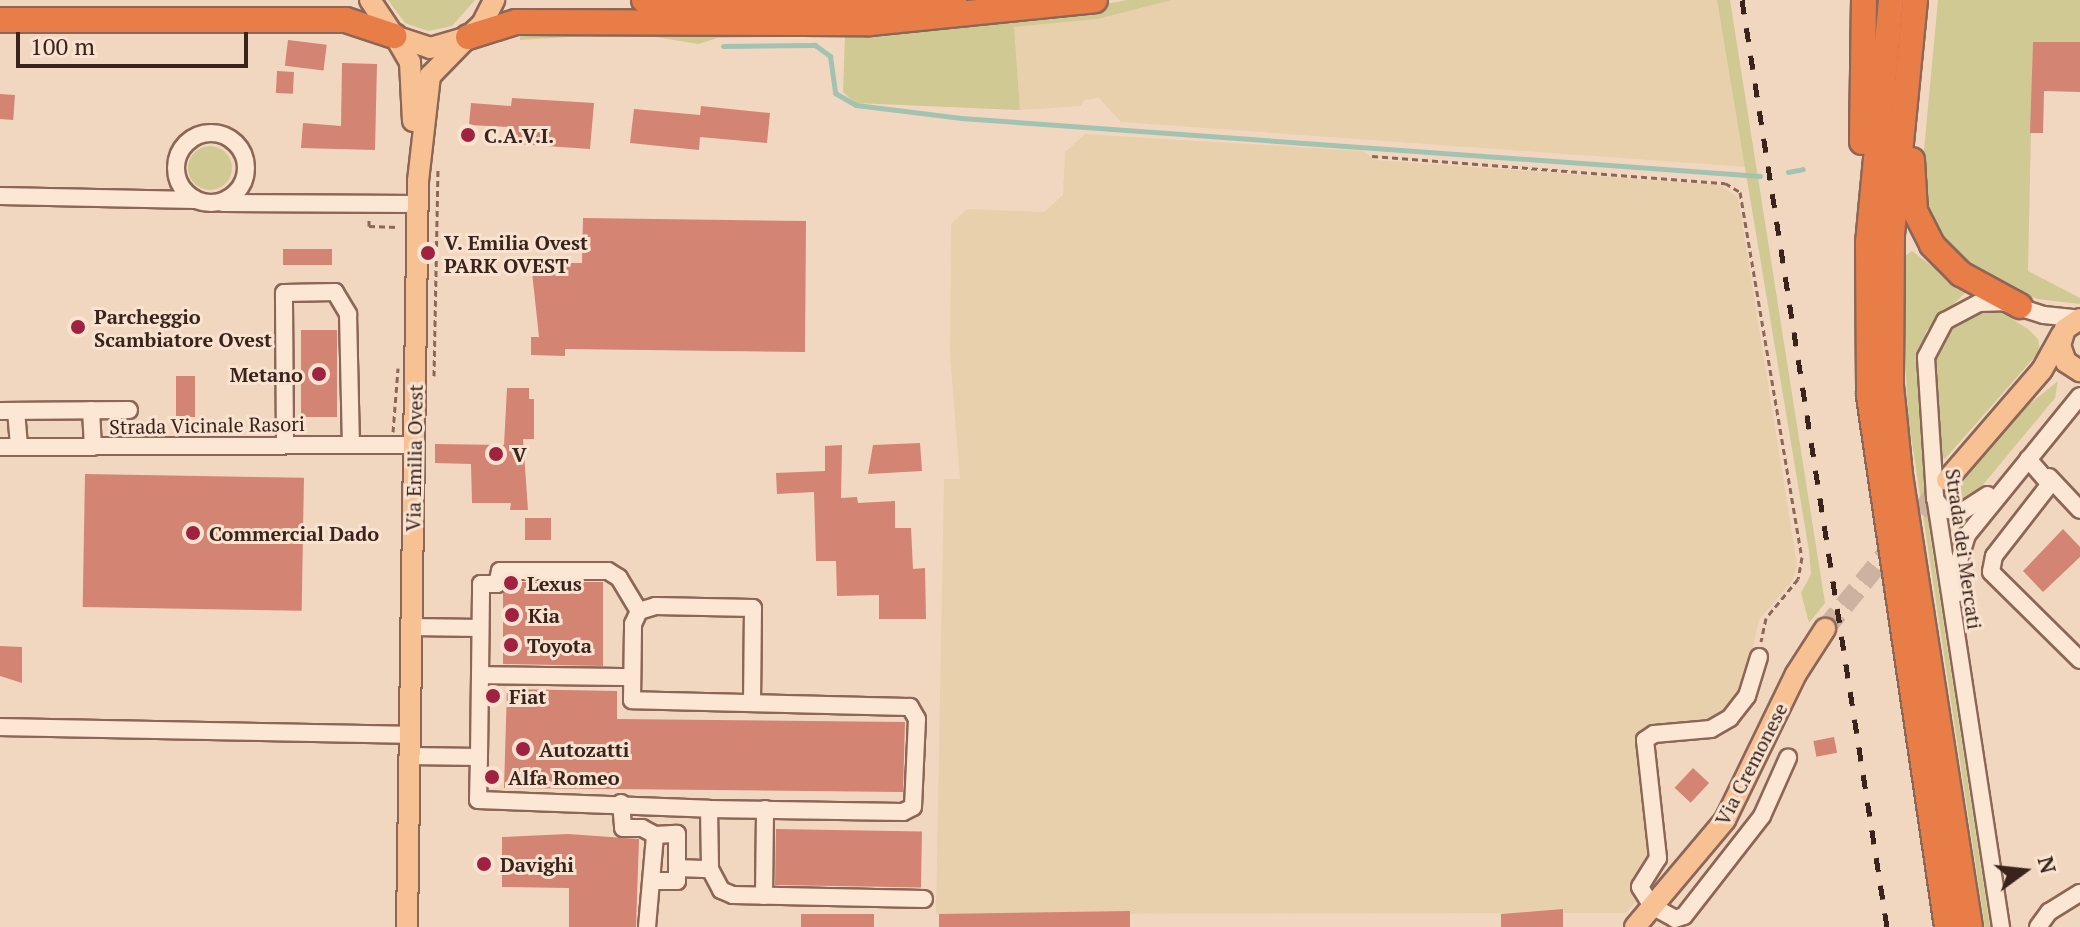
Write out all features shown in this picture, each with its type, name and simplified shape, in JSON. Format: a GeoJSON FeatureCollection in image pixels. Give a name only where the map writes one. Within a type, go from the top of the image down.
{"type":"FeatureCollection","features":[{"type":"Feature","properties":{"kind":"highway"},"geometry":{"type":"LineString","coordinates":[[644,0],[977,0]]}},
{"type":"Feature","properties":{"kind":"highway"},"geometry":{"type":"LineString","coordinates":[[468,37],[516,22],[870,23],[1095,0]]}},
{"type":"Feature","properties":{"kind":"highway"},"geometry":{"type":"LineString","coordinates":[[1864,0],[1862,181],[1867,258],[1867,362],[1875,463],[1947,927]]}},
{"type":"Feature","properties":{"kind":"highway"},"geometry":{"type":"LineString","coordinates":[[1867,258],[1891,0]]}},
{"type":"Feature","properties":{"kind":"highway"},"geometry":{"type":"LineString","coordinates":[[1915,0],[1892,234],[1891,386],[1902,494],[1970,927]]}},
{"type":"Feature","properties":{"kind":"highway"},"geometry":{"type":"LineString","coordinates":[[1926,0],[1911,161],[1915,211],[1945,261],[2020,306]]}},
{"type":"Feature","properties":{"kind":"highway"},"geometry":{"type":"LineString","coordinates":[[0,20],[45,23],[346,20],[394,36]]}},
{"type":"Feature","properties":{"kind":"main road","name":"Via Emilia Ovest"},"geometry":{"type":"LineString","coordinates":[[370,0],[407,51],[411,68],[418,181]]}},
{"type":"Feature","properties":{"kind":"main road","name":"Via Emilia Ovest"},"geometry":{"type":"LineString","coordinates":[[407,927],[418,181],[430,76],[482,24],[494,0]]}},
{"type":"Feature","properties":{"kind":"main road"},"geometry":{"type":"LineString","coordinates":[[394,36],[430,48],[468,37]]}},
{"type":"Feature","properties":{"kind":"main road"},"geometry":{"type":"LineString","coordinates":[[1941,489],[2019,396],[2062,334],[2080,319]]}},
{"type":"Feature","properties":{"kind":"main road"},"geometry":{"type":"LineString","coordinates":[[2062,334],[2062,357],[2080,371]]}},
{"type":"Feature","properties":{"kind":"main road"},"geometry":{"type":"LineString","coordinates":[[2019,396],[2056,375],[2080,371]]}},
{"type":"Feature","properties":{"kind":"main road","name":"Via Cremonese"},"geometry":{"type":"LineString","coordinates":[[1635,927],[1725,820],[1796,674],[1825,629]]}},
{"type":"Feature","properties":{"kind":"street"},"geometry":{"type":"LineString","coordinates":[[0,27],[45,23]]}},
{"type":"Feature","properties":{"kind":"street"},"geometry":{"type":"LineString","coordinates":[[195,200],[176,172],[181,150],[198,135],[232,139],[262,194],[277,203]]}},
{"type":"Feature","properties":{"kind":"street"},"geometry":{"type":"LineString","coordinates":[[218,203],[238,192],[247,171]]}},
{"type":"Feature","properties":{"kind":"street"},"geometry":{"type":"LineString","coordinates":[[0,196],[218,203],[417,204]]}},
{"type":"Feature","properties":{"kind":"street"},"geometry":{"type":"LineString","coordinates":[[285,444],[284,293],[335,292],[348,314],[351,444]]}},
{"type":"Feature","properties":{"kind":"street","name":"Strada dei Mercati"},"geometry":{"type":"LineString","coordinates":[[2001,927],[1925,389],[1930,343],[1945,321],[1967,306],[1990,301],[2020,306],[2044,315],[2080,319]]}},
{"type":"Feature","properties":{"kind":"street","name":"Strada dei Mercati"},"geometry":{"type":"LineString","coordinates":[[2011,927],[1958,571],[1967,535],[2080,396]]}},
{"type":"Feature","properties":{"kind":"street"},"geometry":{"type":"LineString","coordinates":[[91,410],[93,447]]}},
{"type":"Feature","properties":{"kind":"street"},"geometry":{"type":"LineString","coordinates":[[19,447],[8,411],[129,410]]}},
{"type":"Feature","properties":{"kind":"street"},"geometry":{"type":"LineString","coordinates":[[1941,489],[1949,511],[1970,511],[2049,434]]}},
{"type":"Feature","properties":{"kind":"street","name":"Strada Vicinale Rasori"},"geometry":{"type":"LineString","coordinates":[[0,447],[415,445]]}},
{"type":"Feature","properties":{"kind":"street"},"geometry":{"type":"LineString","coordinates":[[2028,459],[2080,510]]}},
{"type":"Feature","properties":{"kind":"street"},"geometry":{"type":"LineString","coordinates":[[2049,477],[2048,488],[1990,567],[1996,580],[2080,660]]}},
{"type":"Feature","properties":{"kind":"street"},"geometry":{"type":"LineString","coordinates":[[639,611],[615,573],[504,569],[497,584],[481,584],[478,800],[621,803],[709,809],[908,811],[915,801],[917,719],[904,705],[752,703],[632,700],[633,624],[639,611],[655,606],[753,608],[752,703]]}},
{"type":"Feature","properties":{"kind":"street"},"geometry":{"type":"LineString","coordinates":[[412,627],[480,628]]}},
{"type":"Feature","properties":{"kind":"street"},"geometry":{"type":"LineString","coordinates":[[1759,657],[1747,696],[1720,725],[1654,734],[1645,740],[1658,858],[1640,887],[1652,906],[1672,919],[1684,916],[1762,816],[1788,758]]}},
{"type":"Feature","properties":{"kind":"street"},"geometry":{"type":"LineString","coordinates":[[480,675],[632,677]]}},
{"type":"Feature","properties":{"kind":"street"},"geometry":{"type":"LineString","coordinates":[[0,727],[410,745],[479,757]]}},
{"type":"Feature","properties":{"kind":"street"},"geometry":{"type":"LineString","coordinates":[[621,803],[623,828],[642,828],[655,835],[677,834],[677,881],[655,881],[647,885],[647,927]]}},
{"type":"Feature","properties":{"kind":"street"},"geometry":{"type":"LineString","coordinates":[[709,809],[710,869],[721,890],[764,896],[924,899]]}},
{"type":"Feature","properties":{"kind":"street"},"geometry":{"type":"LineString","coordinates":[[764,896],[765,809]]}},
{"type":"Feature","properties":{"kind":"street"},"geometry":{"type":"LineString","coordinates":[[655,835],[655,881]]}},
{"type":"Feature","properties":{"kind":"street"},"geometry":{"type":"LineString","coordinates":[[677,868],[710,869]]}},
{"type":"Feature","properties":{"kind":"street"},"geometry":{"type":"LineString","coordinates":[[2038,927],[2049,912],[2080,893]]}},
{"type":"Feature","properties":{"kind":"path"},"geometry":{"type":"LineString","coordinates":[[1372,156],[1725,183],[1740,192],[1802,557],[1798,579],[1766,618],[1759,657]]}},
{"type":"Feature","properties":{"kind":"path"},"geometry":{"type":"LineString","coordinates":[[430,381],[437,373],[438,158]]}},
{"type":"Feature","properties":{"kind":"path"},"geometry":{"type":"LineString","coordinates":[[369,204],[369,226],[401,228],[401,240]]}},
{"type":"Feature","properties":{"kind":"path"},"geometry":{"type":"LineString","coordinates":[[393,445],[398,352]]}},
{"type":"Feature","properties":{"kind":"shaded area"},"geometry":{"type":"Polygon","coordinates":[[[388,0],[475,0],[452,26],[428,31],[405,23],[388,0]]]}},
{"type":"Feature","properties":{"kind":"shaded area"},"geometry":{"type":"Polygon","coordinates":[[[1127,0],[1172,0],[1098,19],[1014,27],[1020,110],[855,103],[843,92],[845,36],[718,38],[698,44],[632,33],[520,40],[520,33],[1089,7],[1127,0]]]}},
{"type":"Feature","properties":{"kind":"shaded area"},"geometry":{"type":"Polygon","coordinates":[[[1172,0],[1717,0],[1746,167],[1121,122],[1099,98],[1084,100],[1081,106],[1020,110],[1013,27],[1098,19],[1172,0]]]}},
{"type":"Feature","properties":{"kind":"shaded area"},"geometry":{"type":"Polygon","coordinates":[[[1717,0],[1730,0],[1825,603],[1809,623],[1801,593],[1811,574],[1809,551],[1717,0]]]}},
{"type":"Feature","properties":{"kind":"shaded area"},"geometry":{"type":"Polygon","coordinates":[[[1938,0],[2080,0],[2080,42],[2033,42],[2028,271],[2080,298],[2080,304],[2037,299],[1980,271],[1951,249],[1932,220],[1922,171],[1938,0]]]}},
{"type":"Feature","properties":{"kind":"shaded area"},"geometry":{"type":"Polygon","coordinates":[[[1085,134],[1362,151],[1376,160],[1719,185],[1738,197],[1797,564],[1793,580],[1759,620],[1743,691],[1726,712],[1715,721],[1646,733],[1654,856],[1633,888],[1637,900],[1626,913],[936,914],[944,479],[960,479],[950,356],[951,224],[967,209],[1044,212],[1063,195],[1065,152],[1085,134]]]}},
{"type":"Feature","properties":{"kind":"shaded area"},"geometry":{"type":"Polygon","coordinates":[[[210,146],[225,153],[232,168],[225,183],[210,190],[195,183],[188,168],[195,153],[210,146]]]}},
{"type":"Feature","properties":{"kind":"shaded area"},"geometry":{"type":"Polygon","coordinates":[[[1912,251],[1966,292],[1926,331],[1918,390],[1930,535],[1990,927],[1985,927],[1908,416],[1903,311],[1905,256],[1912,251]]]}},
{"type":"Feature","properties":{"kind":"shaded area"},"geometry":{"type":"Polygon","coordinates":[[[1976,310],[1999,311],[2028,329],[2038,339],[2040,351],[1944,460],[1942,451],[1938,451],[1934,357],[1952,322],[1976,310]]]}},
{"type":"Feature","properties":{"kind":"shaded area"},"geometry":{"type":"Polygon","coordinates":[[[2058,381],[2055,398],[1972,498],[1960,505],[1948,501],[2012,418],[2058,381]]]}},
{"type":"Feature","properties":{"kind":"building"},"geometry":{"type":"Polygon","coordinates":[[[288,40],[327,45],[324,71],[285,66],[288,40]]]}},
{"type":"Feature","properties":{"kind":"building"},"geometry":{"type":"Polygon","coordinates":[[[2033,42],[2080,42],[2080,92],[2044,91],[2043,133],[2030,133],[2033,42]]]}},
{"type":"Feature","properties":{"kind":"building"},"geometry":{"type":"Polygon","coordinates":[[[342,63],[377,64],[375,150],[301,148],[303,123],[341,126],[342,63]]]}},
{"type":"Feature","properties":{"kind":"building"},"geometry":{"type":"Polygon","coordinates":[[[277,71],[294,72],[293,94],[276,93],[277,71]]]}},
{"type":"Feature","properties":{"kind":"building"},"geometry":{"type":"Polygon","coordinates":[[[0,94],[15,95],[13,120],[0,119],[0,94]]]}},
{"type":"Feature","properties":{"kind":"building"},"geometry":{"type":"Polygon","coordinates":[[[512,98],[594,103],[590,149],[517,144],[518,135],[508,134],[509,127],[469,125],[471,103],[511,106],[512,98]]]}},
{"type":"Feature","properties":{"kind":"building"},"geometry":{"type":"Polygon","coordinates":[[[701,106],[770,113],[767,143],[700,137],[699,150],[630,143],[634,109],[700,115],[701,106]]]}},
{"type":"Feature","properties":{"kind":"building"},"geometry":{"type":"Polygon","coordinates":[[[583,218],[806,221],[805,352],[565,349],[565,356],[531,355],[531,337],[539,337],[531,263],[582,263],[583,218]]]}},
{"type":"Feature","properties":{"kind":"building"},"geometry":{"type":"Polygon","coordinates":[[[283,249],[332,249],[332,265],[283,265],[283,249]]]}},
{"type":"Feature","properties":{"kind":"building","name":"Metano"},"geometry":{"type":"Polygon","coordinates":[[[301,330],[337,330],[337,417],[301,417],[301,330]]]}},
{"type":"Feature","properties":{"kind":"building"},"geometry":{"type":"Polygon","coordinates":[[[176,376],[195,376],[195,417],[176,417],[176,376]]]}},
{"type":"Feature","properties":{"kind":"building"},"geometry":{"type":"Polygon","coordinates":[[[507,388],[529,388],[529,399],[534,399],[534,439],[523,439],[528,510],[510,510],[511,503],[472,503],[471,464],[435,463],[435,444],[504,445],[507,388]]]}},
{"type":"Feature","properties":{"kind":"building"},"geometry":{"type":"Polygon","coordinates":[[[920,443],[922,471],[868,474],[873,445],[920,443]]]}},
{"type":"Feature","properties":{"kind":"building"},"geometry":{"type":"Polygon","coordinates":[[[842,445],[841,498],[857,497],[858,503],[895,501],[895,528],[911,528],[913,569],[925,568],[926,619],[879,619],[879,595],[837,596],[836,561],[816,561],[814,492],[777,494],[776,473],[825,471],[825,446],[842,445]]]}},
{"type":"Feature","properties":{"kind":"building","name":"Commercial Dado"},"geometry":{"type":"Polygon","coordinates":[[[85,474],[304,478],[302,611],[83,607],[85,474]]]}},
{"type":"Feature","properties":{"kind":"building"},"geometry":{"type":"Polygon","coordinates":[[[525,518],[551,518],[551,540],[525,540],[525,518]]]}},
{"type":"Feature","properties":{"kind":"building"},"geometry":{"type":"Polygon","coordinates":[[[2063,529],[2080,547],[2080,557],[2043,592],[2023,571],[2063,529]]]}},
{"type":"Feature","properties":{"kind":"building"},"geometry":{"type":"Polygon","coordinates":[[[509,582],[603,582],[603,666],[503,664],[503,593],[509,582]]]}},
{"type":"Feature","properties":{"kind":"building"},"geometry":{"type":"Polygon","coordinates":[[[0,646],[22,647],[22,683],[0,676],[0,646]]]}},
{"type":"Feature","properties":{"kind":"building"},"geometry":{"type":"Polygon","coordinates":[[[507,689],[617,691],[617,719],[905,722],[903,792],[504,788],[507,689]]]}},
{"type":"Feature","properties":{"kind":"building"},"geometry":{"type":"Polygon","coordinates":[[[1834,737],[1837,753],[1816,757],[1813,741],[1834,737]]]}},
{"type":"Feature","properties":{"kind":"building"},"geometry":{"type":"Polygon","coordinates":[[[1693,768],[1709,783],[1691,803],[1675,788],[1693,768]]]}},
{"type":"Feature","properties":{"kind":"building"},"geometry":{"type":"Polygon","coordinates":[[[776,829],[922,832],[921,888],[775,885],[776,829]]]}},
{"type":"Feature","properties":{"kind":"building"},"geometry":{"type":"Polygon","coordinates":[[[568,834],[639,839],[636,927],[569,927],[569,888],[502,887],[502,837],[568,834]]]}},
{"type":"Feature","properties":{"kind":"building"},"geometry":{"type":"Polygon","coordinates":[[[1563,909],[1563,927],[1501,927],[1501,914],[1563,909]]]}},
{"type":"Feature","properties":{"kind":"building"},"geometry":{"type":"Polygon","coordinates":[[[1130,911],[1130,927],[939,927],[939,914],[1130,911]]]}},
{"type":"Feature","properties":{"kind":"building"},"geometry":{"type":"Polygon","coordinates":[[[801,914],[874,914],[874,927],[801,927],[801,914]]]}},
{"type":"Feature","properties":{"kind":"waterway"},"geometry":{"type":"LineString","coordinates":[[723,46],[815,45],[830,56],[835,93],[856,105],[961,118],[1760,176]]}},
{"type":"Feature","properties":{"kind":"waterway"},"geometry":{"type":"LineString","coordinates":[[1788,172],[1803,169]]}},
{"type":"Feature","properties":{"kind":"tunnel"},"geometry":{"type":"LineString","coordinates":[[1825,629],[1944,483]]}},
{"type":"Feature","properties":{"kind":"railway"},"geometry":{"type":"LineString","coordinates":[[1742,0],[1887,927]]}},
{"type":"Feature","properties":{"kind":"place","name":"C.A.V.I."},"geometry":{"type":"Point","coordinates":[468,135]}},
{"type":"Feature","properties":{"kind":"place","name":"V. Emilia Ovest PARK OVEST"},"geometry":{"type":"Point","coordinates":[428,253]}},
{"type":"Feature","properties":{"kind":"place","name":"Parcheggio Scambiatore Ovest"},"geometry":{"type":"Point","coordinates":[78,327]}},
{"type":"Feature","properties":{"kind":"place","name":"Metano"},"geometry":{"type":"Point","coordinates":[319,374]}},
{"type":"Feature","properties":{"kind":"place","name":"V"},"geometry":{"type":"Point","coordinates":[496,454]}},
{"type":"Feature","properties":{"kind":"place","name":"Commercial Dado"},"geometry":{"type":"Point","coordinates":[193,533]}},
{"type":"Feature","properties":{"kind":"place","name":"Lexus"},"geometry":{"type":"Point","coordinates":[511,583]}},
{"type":"Feature","properties":{"kind":"place","name":"Kia"},"geometry":{"type":"Point","coordinates":[512,615]}},
{"type":"Feature","properties":{"kind":"place","name":"Toyota"},"geometry":{"type":"Point","coordinates":[511,645]}},
{"type":"Feature","properties":{"kind":"place","name":"Fiat"},"geometry":{"type":"Point","coordinates":[493,696]}},
{"type":"Feature","properties":{"kind":"place","name":"Autozatti"},"geometry":{"type":"Point","coordinates":[523,749]}},
{"type":"Feature","properties":{"kind":"place","name":"Alfa Romeo"},"geometry":{"type":"Point","coordinates":[492,777]}},
{"type":"Feature","properties":{"kind":"place","name":"Davighi"},"geometry":{"type":"Point","coordinates":[484,864]}}]}
